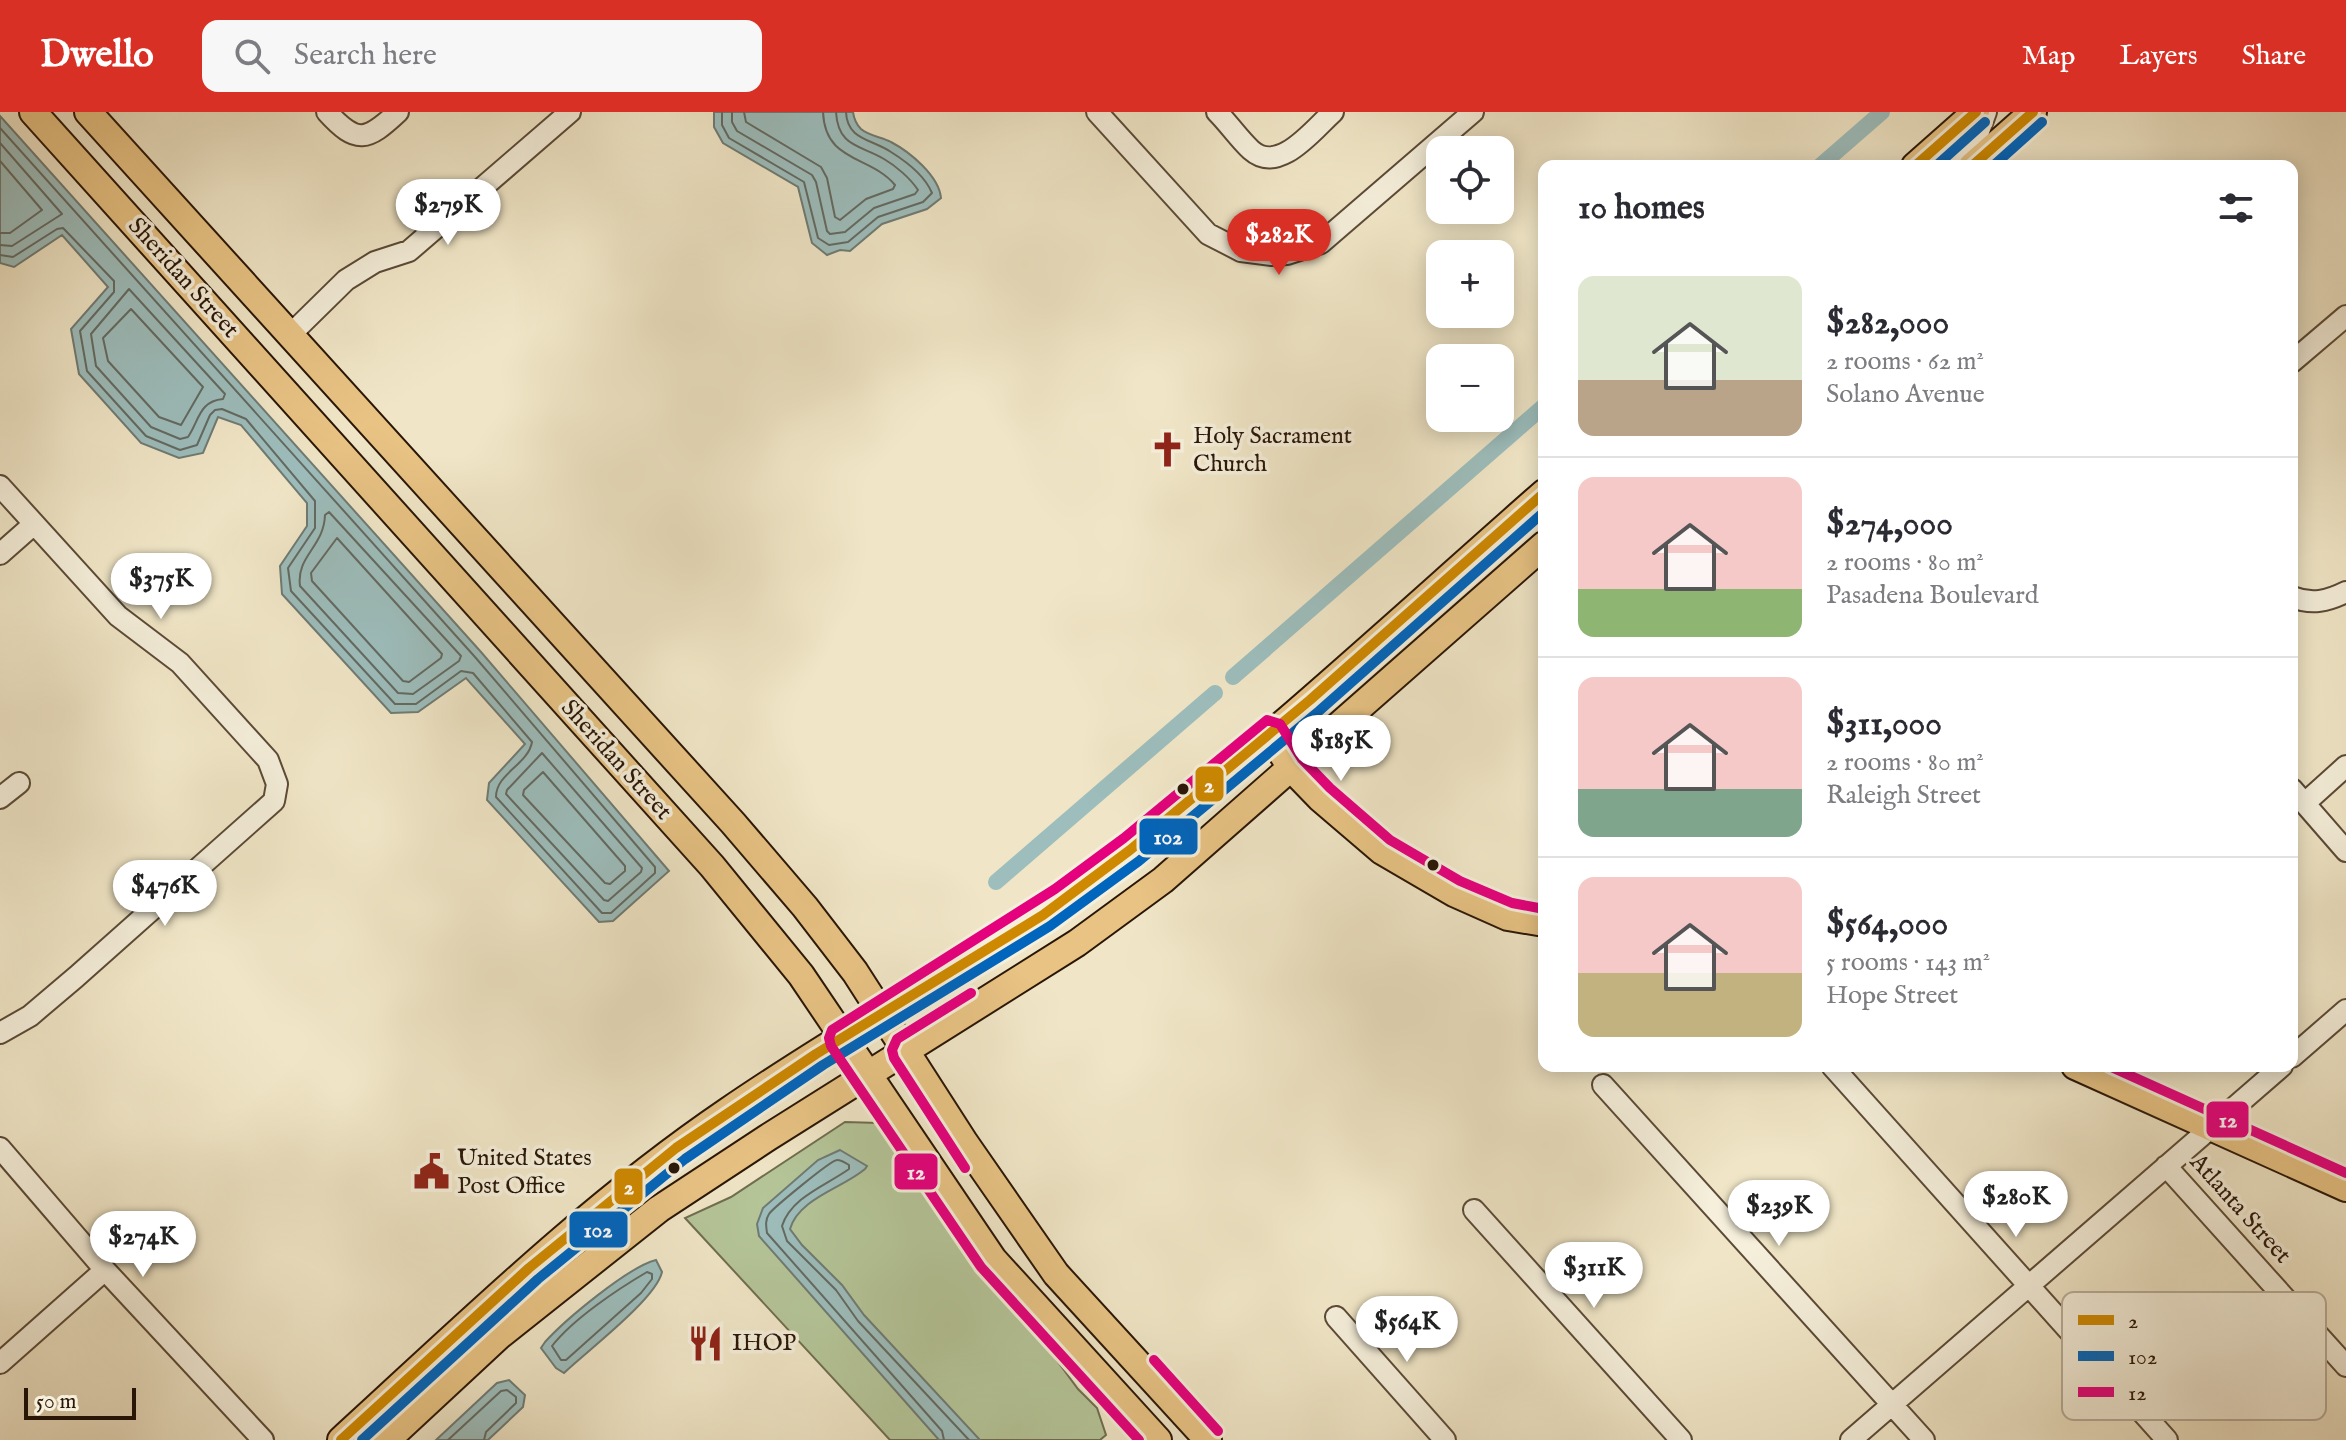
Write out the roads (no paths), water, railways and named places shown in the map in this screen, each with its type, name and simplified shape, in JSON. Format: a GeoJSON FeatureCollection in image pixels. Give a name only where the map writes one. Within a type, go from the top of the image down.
{"type":"FeatureCollection","features":[{"type":"Feature","properties":{"kind":"main road","name":"Sheridan Street"},"geometry":{"type":"LineString","coordinates":[[33,112],[712,866],[801,975],[993,1259],[1158,1440]]}},
{"type":"Feature","properties":{"kind":"main road","name":"Sheridan Street"},"geometry":{"type":"LineString","coordinates":[[88,112],[733,823],[805,907],[855,972],[965,1143],[1056,1274],[1208,1440]]}},
{"type":"Feature","properties":{"kind":"main road"},"geometry":{"type":"LineString","coordinates":[[1922,160],[1976,112]]}},
{"type":"Feature","properties":{"kind":"main road"},"geometry":{"type":"LineString","coordinates":[[1979,160],[2033,112]]}},
{"type":"Feature","properties":{"kind":"main road"},"geometry":{"type":"LineString","coordinates":[[341,1440],[633,1179],[727,1111],[1063,901],[1133,849],[1270,734],[1538,498]]}},
{"type":"Feature","properties":{"kind":"main road"},"geometry":{"type":"LineString","coordinates":[[387,1440],[499,1336],[659,1209],[1077,943],[1122,910],[1184,862],[1538,550]]}},
{"type":"Feature","properties":{"kind":"main road"},"geometry":{"type":"LineString","coordinates":[[1270,734],[1291,768],[1320,798],[1382,851],[1454,893],[1508,917],[1538,922]]}},
{"type":"Feature","properties":{"kind":"main road"},"geometry":{"type":"LineString","coordinates":[[2088,1072],[2346,1188]]}},
{"type":"Feature","properties":{"kind":"street"},"geometry":{"type":"LineString","coordinates":[[327,112],[347,133],[356,137],[374,133],[398,112]]}},
{"type":"Feature","properties":{"kind":"street"},"geometry":{"type":"LineString","coordinates":[[290,335],[346,280],[375,262],[409,251],[570,112]]}},
{"type":"Feature","properties":{"kind":"street"},"geometry":{"type":"LineString","coordinates":[[1097,112],[1208,234],[1241,251],[1272,255],[1287,254],[1321,243],[1473,112]]}},
{"type":"Feature","properties":{"kind":"street"},"geometry":{"type":"LineString","coordinates":[[1217,112],[1252,151],[1268,158],[1284,155],[1333,112]]}},
{"type":"Feature","properties":{"kind":"street"},"geometry":{"type":"LineString","coordinates":[[1949,160],[1978,134],[1986,112]]}},
{"type":"Feature","properties":{"kind":"street"},"geometry":{"type":"LineString","coordinates":[[2298,357],[2346,316]]}},
{"type":"Feature","properties":{"kind":"street"},"geometry":{"type":"LineString","coordinates":[[0,486],[118,616],[180,663],[268,760],[277,784],[274,801],[30,1016],[0,1033]]}},
{"type":"Feature","properties":{"kind":"street"},"geometry":{"type":"LineString","coordinates":[[0,554],[34,524]]}},
{"type":"Feature","properties":{"kind":"street"},"geometry":{"type":"LineString","coordinates":[[2298,599],[2328,601],[2346,592]]}},
{"type":"Feature","properties":{"kind":"street"},"geometry":{"type":"LineString","coordinates":[[2346,766],[2298,796],[2346,851]]}},
{"type":"Feature","properties":{"kind":"street"},"geometry":{"type":"LineString","coordinates":[[0,798],[19,783]]}},
{"type":"Feature","properties":{"kind":"street"},"geometry":{"type":"LineString","coordinates":[[2298,1052],[2346,1010]]}},
{"type":"Feature","properties":{"kind":"street"},"geometry":{"type":"LineString","coordinates":[[1837,1072],[2062,1324]]}},
{"type":"Feature","properties":{"kind":"street","name":"Atlanta Street"},"geometry":{"type":"LineString","coordinates":[[2275,1072],[2166,1166],[2279,1292]]}},
{"type":"Feature","properties":{"kind":"street"},"geometry":{"type":"LineString","coordinates":[[1603,1085],[1924,1440]]}},
{"type":"Feature","properties":{"kind":"street"},"geometry":{"type":"LineString","coordinates":[[0,1148],[105,1270],[263,1440]]}},
{"type":"Feature","properties":{"kind":"street"},"geometry":{"type":"LineString","coordinates":[[1851,1440],[2166,1166]]}},
{"type":"Feature","properties":{"kind":"street"},"geometry":{"type":"LineString","coordinates":[[1474,1210],[1681,1440]]}},
{"type":"Feature","properties":{"kind":"street"},"geometry":{"type":"LineString","coordinates":[[0,1363],[105,1270]]}},
{"type":"Feature","properties":{"kind":"street"},"geometry":{"type":"LineString","coordinates":[[1336,1317],[1445,1440]]}},
{"type":"Feature","properties":{"kind":"street","name":"Atlanta Street"},"geometry":{"type":"LineString","coordinates":[[2326,1344],[2346,1366]]}},
{"type":"Feature","properties":{"kind":"street"},"geometry":{"type":"LineString","coordinates":[[2149,1420],[2167,1440]]}},
{"type":"Feature","properties":{"kind":"water"},"geometry":{"type":"Polygon","coordinates":[[[714,112],[853,112],[861,129],[899,146],[915,158],[935,181],[941,198],[927,209],[882,224],[850,251],[840,250],[827,255],[812,243],[798,187],[723,143],[714,127],[714,112]]]}},
{"type":"Feature","properties":{"kind":"water"},"geometry":{"type":"Polygon","coordinates":[[[0,116],[481,652],[669,871],[613,921],[599,922],[487,800],[489,783],[525,744],[466,678],[418,712],[391,713],[282,594],[280,566],[307,526],[307,503],[241,425],[218,417],[203,453],[179,458],[141,443],[79,374],[71,329],[108,287],[62,235],[14,267],[0,263],[0,116]]]}},
{"type":"Feature","properties":{"kind":"water"},"geometry":{"type":"Polygon","coordinates":[[[840,1150],[867,1166],[802,1209],[790,1229],[842,1285],[864,1315],[980,1440],[939,1440],[759,1236],[757,1224],[763,1208],[818,1160],[840,1150]]]}},
{"type":"Feature","properties":{"kind":"water"},"geometry":{"type":"Polygon","coordinates":[[[656,1260],[662,1272],[647,1296],[564,1373],[556,1368],[541,1348],[545,1342],[614,1283],[656,1260]]]}},
{"type":"Feature","properties":{"kind":"water"},"geometry":{"type":"Polygon","coordinates":[[[509,1380],[525,1395],[523,1407],[488,1440],[436,1440],[497,1383],[509,1380]]]}},
{"type":"Feature","properties":{"kind":"waterway"},"geometry":{"type":"LineString","coordinates":[[1827,160],[1882,112]]}},
{"type":"Feature","properties":{"kind":"waterway"},"geometry":{"type":"LineString","coordinates":[[1233,677],[1538,411]]}},
{"type":"Feature","properties":{"kind":"waterway"},"geometry":{"type":"LineString","coordinates":[[996,882],[1215,693]]}},
{"type":"Feature","properties":{"kind":"place","name":"Holy Sacrament Church"},"geometry":{"type":"Point","coordinates":[1167,450]}},
{"type":"Feature","properties":{"kind":"place","name":"United States Post Office"},"geometry":{"type":"Point","coordinates":[431,1172]}},
{"type":"Feature","properties":{"kind":"place","name":"IHOP"},"geometry":{"type":"Point","coordinates":[706,1343]}}]}
